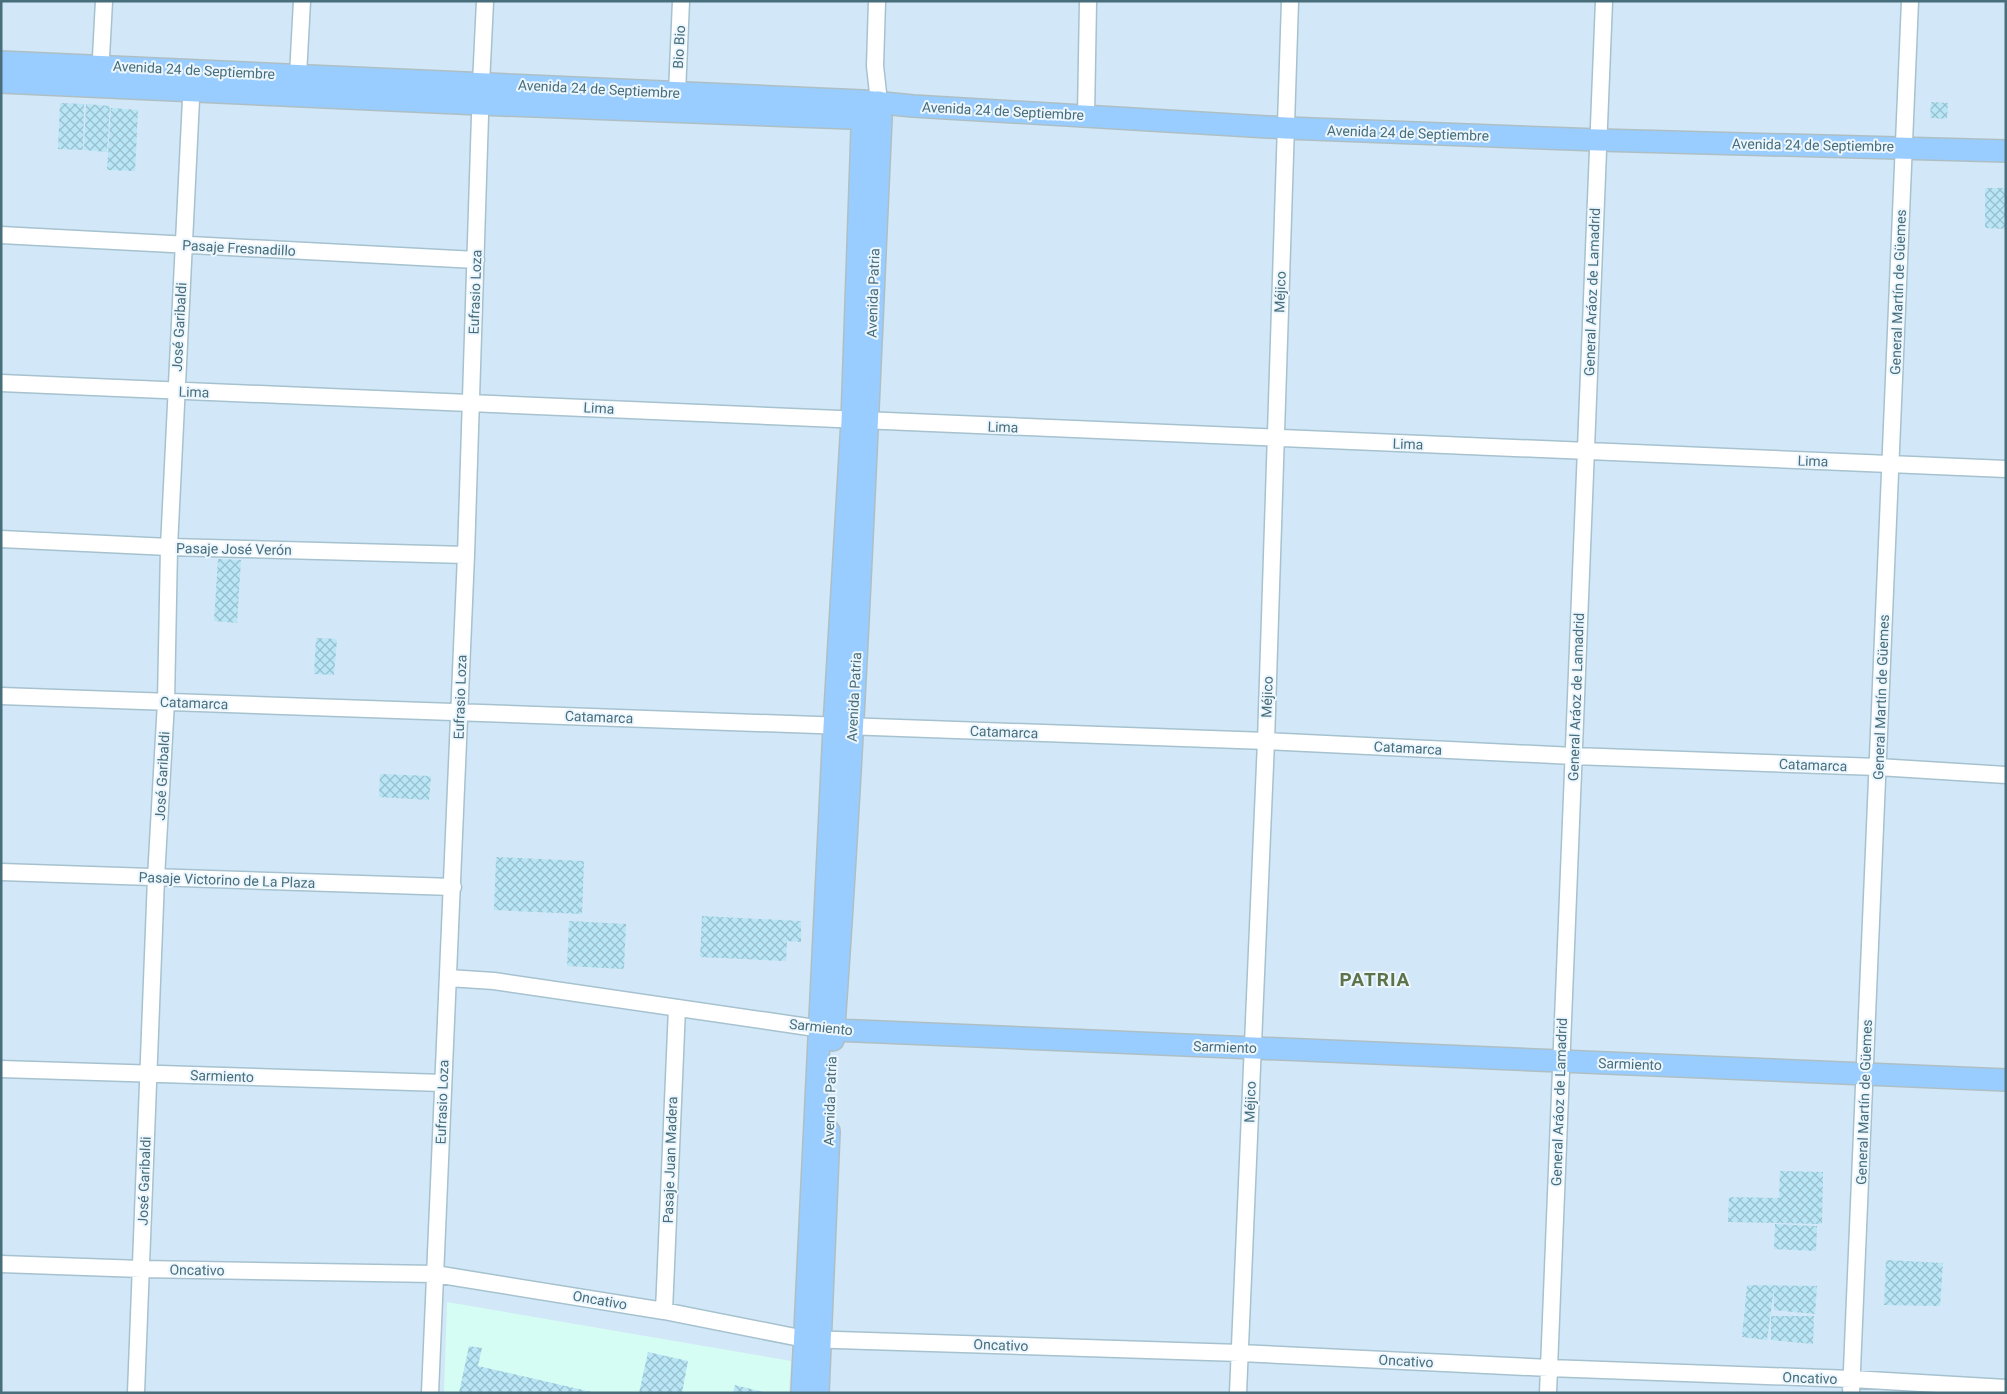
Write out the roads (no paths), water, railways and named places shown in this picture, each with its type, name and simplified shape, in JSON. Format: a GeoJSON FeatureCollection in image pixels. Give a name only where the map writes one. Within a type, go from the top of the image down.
{"type":"FeatureCollection","features":[{"type":"Feature","properties":{"kind":"main road","name":"Avenida 24 de Septiembre"},"geometry":{"type":"LineString","coordinates":[[1,62],[100,76],[480,94],[836,116],[913,106],[1286,128],[1598,140],[2006,151]]}},
{"type":"Feature","properties":{"kind":"main road","name":"Avenida 24 de Septiembre"},"geometry":{"type":"LineString","coordinates":[[192,80],[298,75],[480,94],[676,93],[872,110]]}},
{"type":"Feature","properties":{"kind":"main road","name":"Avenida 24 de Septiembre"},"geometry":{"type":"LineString","coordinates":[[1,82],[100,76]]}},
{"type":"Feature","properties":{"kind":"main road","name":"Avenida Patria"},"geometry":{"type":"LineString","coordinates":[[818,1393],[813,1339],[826,1030],[860,421],[872,110]]}},
{"type":"Feature","properties":{"kind":"main road","name":"Sarmiento"},"geometry":{"type":"LineString","coordinates":[[826,1030],[2006,1080]]}},
{"type":"Feature","properties":{"kind":"main road","name":"Avenida Patria"},"geometry":{"type":"LineString","coordinates":[[802,1393],[813,1339]]}},
{"type":"Feature","properties":{"kind":"street"},"geometry":{"type":"LineString","coordinates":[[100,76],[104,1]]}},
{"type":"Feature","properties":{"kind":"street"},"geometry":{"type":"LineString","coordinates":[[298,75],[302,1]]}},
{"type":"Feature","properties":{"kind":"street","name":"Eufrasio Loza"},"geometry":{"type":"LineString","coordinates":[[430,1393],[453,887],[466,555],[480,94],[486,1]]}},
{"type":"Feature","properties":{"kind":"street","name":"Bio Bio"},"geometry":{"type":"LineString","coordinates":[[676,93],[681,1]]}},
{"type":"Feature","properties":{"kind":"street","name":"Avenida Patria"},"geometry":{"type":"LineString","coordinates":[[872,110],[877,1]]}},
{"type":"Feature","properties":{"kind":"street"},"geometry":{"type":"LineString","coordinates":[[1086,116],[1088,1]]}},
{"type":"Feature","properties":{"kind":"street","name":"Méjico"},"geometry":{"type":"LineString","coordinates":[[1238,1393],[1266,742],[1290,1]]}},
{"type":"Feature","properties":{"kind":"street","name":"General Aráoz de Lamadrid"},"geometry":{"type":"LineString","coordinates":[[1548,1393],[1604,1]]}},
{"type":"Feature","properties":{"kind":"street","name":"General Martín de Güemes"},"geometry":{"type":"LineString","coordinates":[[1852,1386],[1910,1]]}},
{"type":"Feature","properties":{"kind":"street","name":"José Garibaldi"},"geometry":{"type":"LineString","coordinates":[[136,1393],[156,878],[166,702],[168,547],[192,80]]}},
{"type":"Feature","properties":{"kind":"street","name":"Pasaje Fresnadillo"},"geometry":{"type":"LineString","coordinates":[[1,235],[476,260]]}},
{"type":"Feature","properties":{"kind":"street","name":"Lima"},"geometry":{"type":"LineString","coordinates":[[1,383],[2006,469]]}},
{"type":"Feature","properties":{"kind":"street","name":"Pasaje José Verón"},"geometry":{"type":"LineString","coordinates":[[1,540],[168,547],[466,555]]}},
{"type":"Feature","properties":{"kind":"street","name":"Catamarca"},"geometry":{"type":"LineString","coordinates":[[1,696],[1266,742],[1878,767],[2006,775]]}},
{"type":"Feature","properties":{"kind":"street","name":"Pasaje Victorino de La Plaza"},"geometry":{"type":"LineString","coordinates":[[1,872],[453,887]]}},
{"type":"Feature","properties":{"kind":"street","name":"Sarmiento"},"geometry":{"type":"LineString","coordinates":[[448,978],[494,981],[826,1030]]}},
{"type":"Feature","properties":{"kind":"street","name":"Pasaje Juan Madera"},"geometry":{"type":"LineString","coordinates":[[664,1311],[676,1008]]}},
{"type":"Feature","properties":{"kind":"street","name":"Sarmiento"},"geometry":{"type":"LineString","coordinates":[[1,1069],[443,1083]]}},
{"type":"Feature","properties":{"kind":"street","name":"Oncativo"},"geometry":{"type":"LineString","coordinates":[[1,1264],[141,1269],[435,1274],[664,1311],[813,1339],[1240,1353],[1549,1368],[1852,1386],[2006,1388]]}},
{"type":"Feature","properties":{"kind":"district","name":"PATRIA"},"geometry":{"type":"Point","coordinates":[1375,979]}}]}
